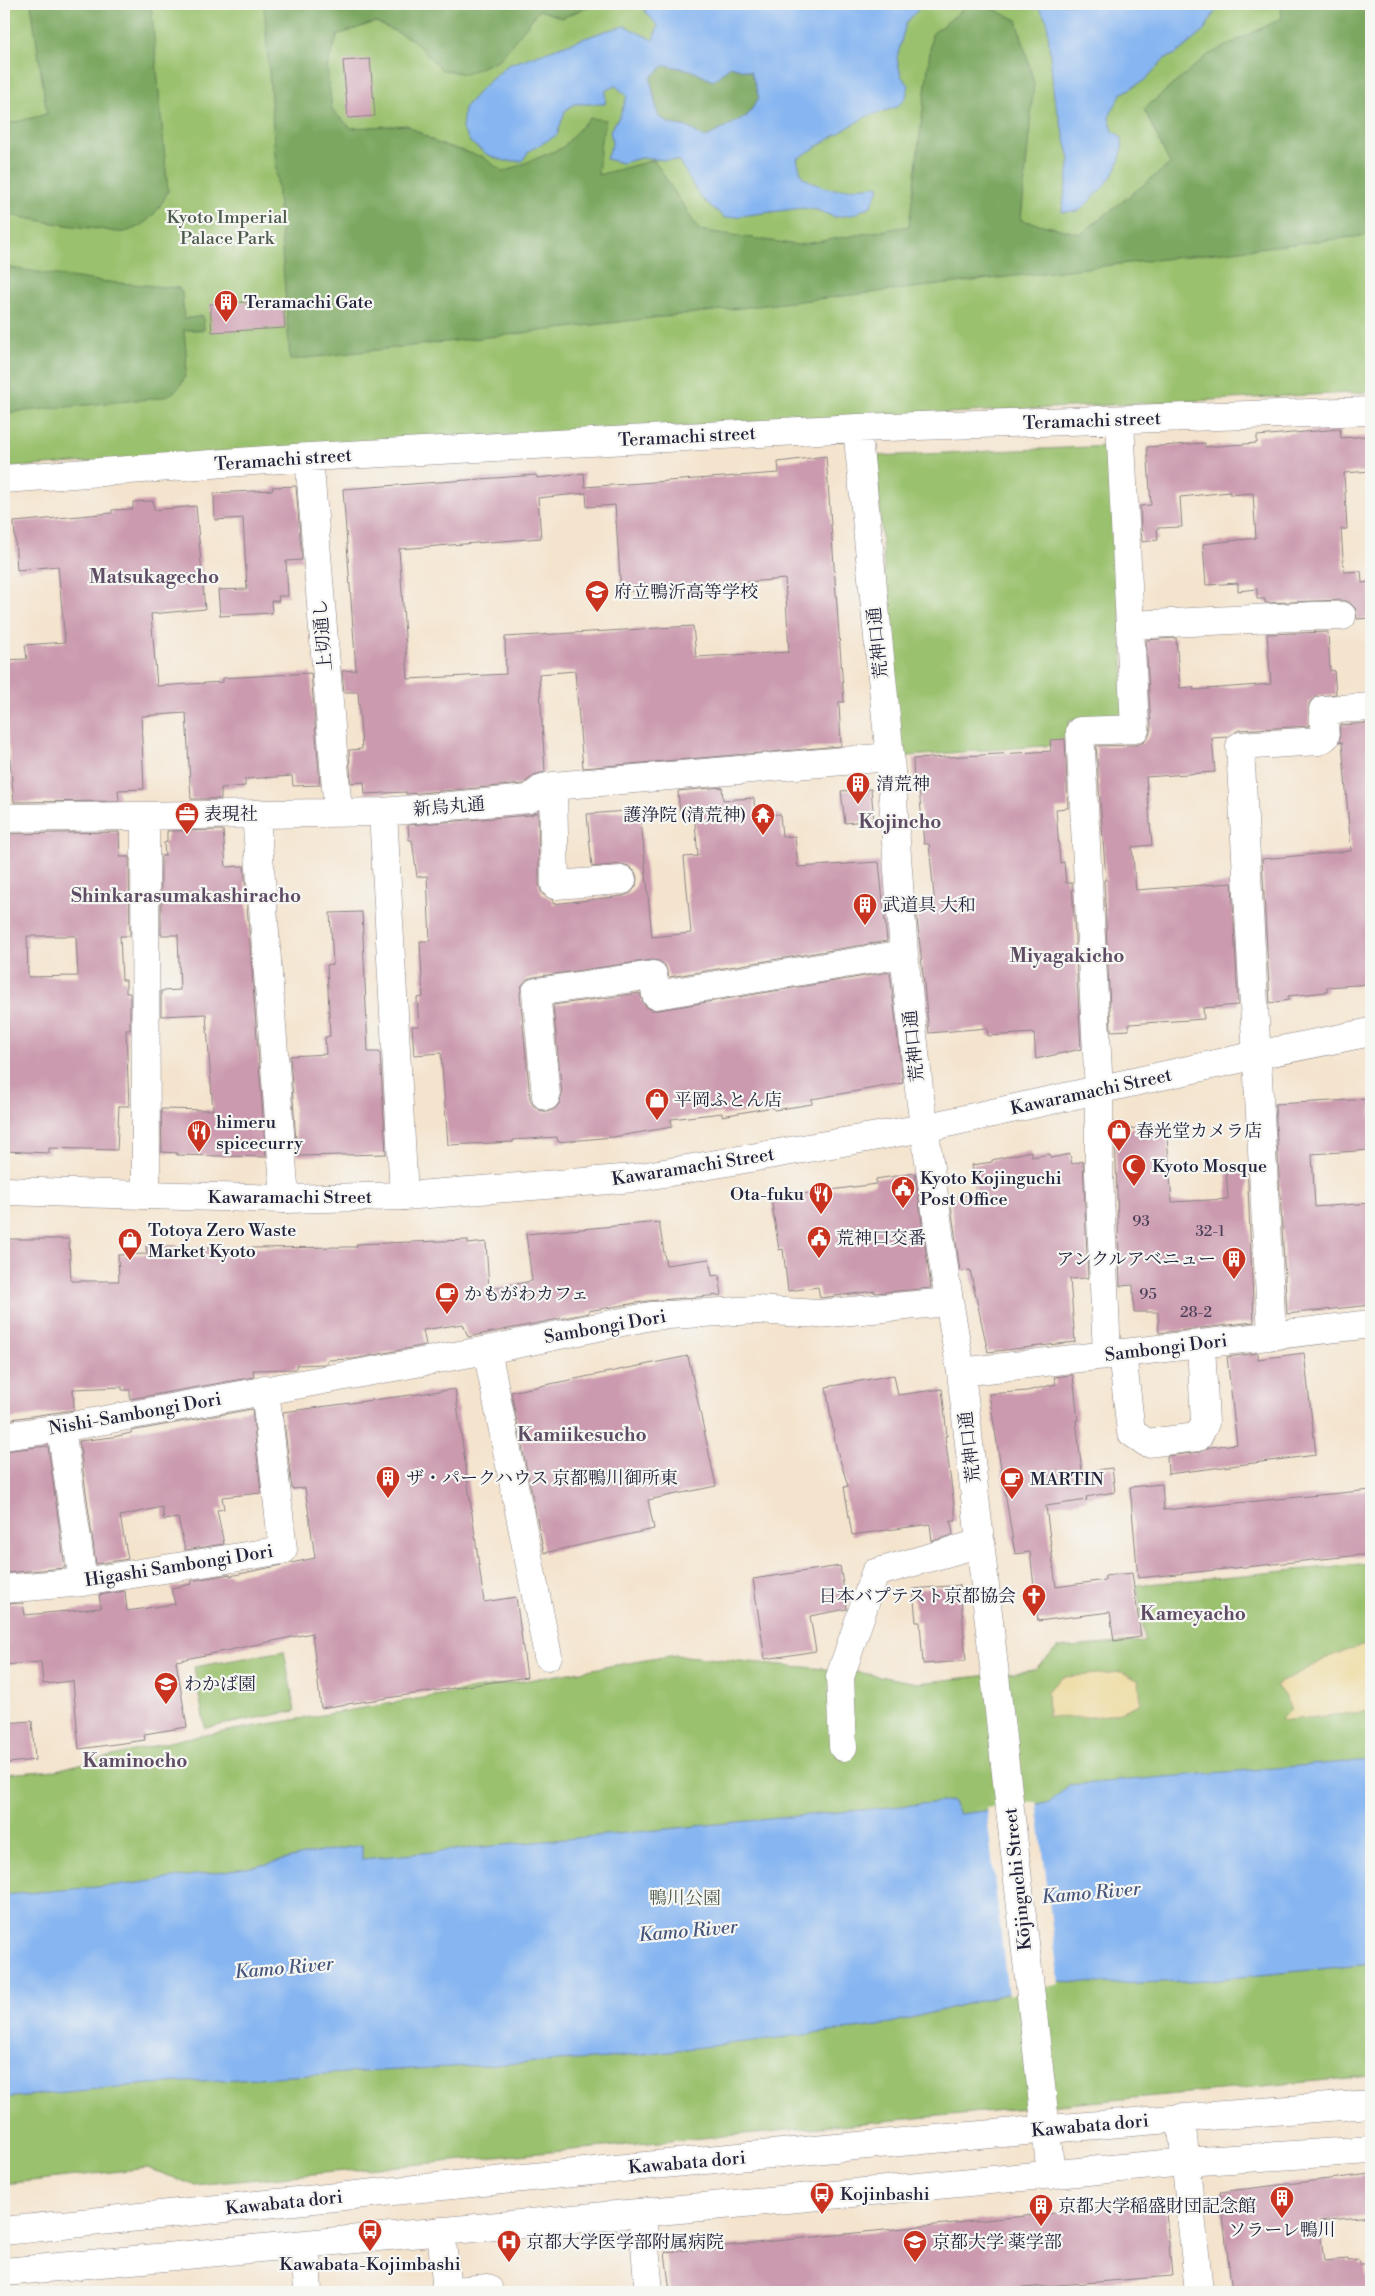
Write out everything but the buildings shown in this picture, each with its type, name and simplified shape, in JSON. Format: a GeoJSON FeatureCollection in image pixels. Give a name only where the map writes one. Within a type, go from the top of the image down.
{"type":"FeatureCollection","features":[{"type":"Feature","properties":{"kind":"street","name":"Teramachi street"},"geometry":{"type":"LineString","coordinates":[[4,479],[309,457],[857,428],[1371,412]]}},
{"type":"Feature","properties":{"kind":"street"},"geometry":{"type":"LineString","coordinates":[[1120,421],[1135,729],[1080,731],[1099,1091],[1100,1173],[1115,1354],[1130,1432],[1147,1443],[1198,1437],[1205,1423],[1201,1344]]}},
{"type":"Feature","properties":{"kind":"street","name":"荒神口通"},"geometry":{"type":"LineString","coordinates":[[857,428],[890,757],[904,954],[924,1128],[961,1372],[994,1661]]}},
{"type":"Feature","properties":{"kind":"street","name":"上切通し"},"geometry":{"type":"LineString","coordinates":[[309,457],[338,812]]}},
{"type":"Feature","properties":{"kind":"street"},"geometry":{"type":"LineString","coordinates":[[1130,626],[1342,616]]}},
{"type":"Feature","properties":{"kind":"street"},"geometry":{"type":"LineString","coordinates":[[1272,1335],[1266,1262],[1240,746],[1319,741],[1324,737],[1324,710],[1371,708]]}},
{"type":"Feature","properties":{"kind":"street","name":"新烏丸通"},"geometry":{"type":"LineString","coordinates":[[4,818],[383,812],[529,799],[543,788],[553,786],[890,757]]}},
{"type":"Feature","properties":{"kind":"street"},"geometry":{"type":"LineString","coordinates":[[553,786],[555,885],[622,880]]}},
{"type":"Feature","properties":{"kind":"street"},"geometry":{"type":"LineString","coordinates":[[383,812],[404,1196]]}},
{"type":"Feature","properties":{"kind":"street"},"geometry":{"type":"LineString","coordinates":[[256,814],[285,1199]]}},
{"type":"Feature","properties":{"kind":"street"},"geometry":{"type":"LineString","coordinates":[[145,816],[146,1195]]}},
{"type":"Feature","properties":{"kind":"street"},"geometry":{"type":"LineString","coordinates":[[546,1096],[536,992],[653,975],[656,995],[904,954]]}},
{"type":"Feature","properties":{"kind":"street","name":"Kawaramachi Street"},"geometry":{"type":"LineString","coordinates":[[4,1190],[285,1199],[404,1196],[635,1178],[924,1128],[1371,1032]]}},
{"type":"Feature","properties":{"kind":"street","name":"Sambongi Dori"},"geometry":{"type":"LineString","coordinates":[[265,1389],[487,1350],[650,1316],[756,1310],[818,1314],[949,1302]]}},
{"type":"Feature","properties":{"kind":"street","name":"Sambongi Dori"},"geometry":{"type":"LineString","coordinates":[[961,1372],[1371,1324]]}},
{"type":"Feature","properties":{"kind":"street"},"geometry":{"type":"LineString","coordinates":[[487,1350],[548,1656]]}},
{"type":"Feature","properties":{"kind":"street","name":"Nishi-Sambongi Dori"},"geometry":{"type":"LineString","coordinates":[[4,1436],[61,1428],[265,1389]]}},
{"type":"Feature","properties":{"kind":"street","name":"Higashi Sambongi Dori"},"geometry":{"type":"LineString","coordinates":[[4,1589],[83,1582],[283,1550],[265,1389]]}},
{"type":"Feature","properties":{"kind":"street"},"geometry":{"type":"LineString","coordinates":[[61,1428],[83,1582]]}},
{"type":"Feature","properties":{"kind":"street"},"geometry":{"type":"LineString","coordinates":[[843,1747],[840,1677],[875,1573],[981,1543]]}},
{"type":"Feature","properties":{"kind":"street","name":"Kōjinguchi Street"},"geometry":{"type":"LineString","coordinates":[[994,1661],[1046,2130]]}},
{"type":"Feature","properties":{"kind":"street","name":"Kawabata dori"},"geometry":{"type":"LineString","coordinates":[[4,2231],[466,2184],[1046,2130],[1371,2104]]}},
{"type":"Feature","properties":{"kind":"street"},"geometry":{"type":"LineString","coordinates":[[1181,2118],[1199,2292]]}},
{"type":"Feature","properties":{"kind":"street"},"geometry":{"type":"LineString","coordinates":[[1046,2130],[1051,2175]]}},
{"type":"Feature","properties":{"kind":"street"},"geometry":{"type":"LineString","coordinates":[[4,2272],[1185,2162],[1371,2150]]}},
{"type":"Feature","properties":{"kind":"street"},"geometry":{"type":"LineString","coordinates":[[642,2213],[650,2292]]}},
{"type":"Feature","properties":{"kind":"street"},"geometry":{"type":"LineString","coordinates":[[441,2231],[446,2292],[488,2288],[489,2292]]}},
{"type":"Feature","properties":{"kind":"street"},"geometry":{"type":"LineString","coordinates":[[305,2244],[308,2292]]}},
{"type":"Feature","properties":{"kind":"green space","name":"Kyoto Imperial Palace Park"},"geometry":{"type":"Polygon","coordinates":[[[4,4],[1371,4],[1371,392],[369,442],[4,468],[4,4]]]}},
{"type":"Feature","properties":{"kind":"green space"},"geometry":{"type":"Polygon","coordinates":[[[31,4],[151,4],[168,191],[161,205],[140,226],[125,232],[116,232],[4,214],[4,125],[47,114],[31,4]]]}},
{"type":"Feature","properties":{"kind":"green space"},"geometry":{"type":"Polygon","coordinates":[[[264,4],[594,4],[562,18],[539,10],[500,59],[466,74],[442,70],[413,40],[375,22],[338,35],[327,67],[332,110],[351,128],[407,125],[437,143],[483,157],[503,172],[562,148],[589,118],[606,120],[601,140],[598,175],[654,160],[699,230],[798,245],[909,226],[932,34],[970,4],[983,4],[1017,20],[1034,83],[1021,220],[1081,234],[1170,164],[1144,109],[1208,55],[1282,18],[1281,4],[1371,4],[1371,235],[290,360],[264,4]]]}},
{"type":"Feature","properties":{"kind":"green space"},"geometry":{"type":"Polygon","coordinates":[[[665,65],[691,70],[713,81],[730,65],[751,72],[759,98],[747,116],[705,138],[687,127],[670,124],[658,116],[650,78],[665,65]]]}},
{"type":"Feature","properties":{"kind":"green space"},"geometry":{"type":"Polygon","coordinates":[[[4,267],[97,281],[179,288],[182,293],[184,319],[203,316],[204,330],[184,330],[186,372],[178,388],[170,394],[159,398],[4,413],[4,267]]]}},
{"type":"Feature","properties":{"kind":"green space"},"geometry":{"type":"Polygon","coordinates":[[[1112,446],[1126,718],[1069,721],[1069,744],[897,757],[876,456],[1112,446]]]}},
{"type":"Feature","properties":{"kind":"green space","name":"鴨川公園"},"geometry":{"type":"Polygon","coordinates":[[[1371,1563],[1371,2076],[194,2185],[147,2168],[4,2184],[4,1774],[56,1770],[181,1739],[675,1655],[857,1672],[918,1683],[1035,1670],[1057,1648],[1145,1641],[1137,1585],[1371,1563]]]}},
{"type":"Feature","properties":{"kind":"green space"},"geometry":{"type":"Polygon","coordinates":[[[284,1651],[295,1711],[205,1728],[194,1667],[284,1651]]]}},
{"type":"Feature","properties":{"kind":"sand"},"geometry":{"type":"Polygon","coordinates":[[[1371,1642],[1371,1711],[1279,1721],[1291,1709],[1276,1685],[1331,1656],[1371,1642]]]}},
{"type":"Feature","properties":{"kind":"sand"},"geometry":{"type":"Polygon","coordinates":[[[1122,1672],[1139,1681],[1141,1703],[1129,1709],[1096,1717],[1048,1716],[1047,1691],[1063,1677],[1122,1672]]]}},
{"type":"Feature","properties":{"kind":"water"},"geometry":{"type":"Polygon","coordinates":[[[654,4],[923,4],[906,23],[897,58],[901,76],[909,85],[906,97],[897,107],[865,117],[797,159],[802,176],[822,187],[840,189],[880,186],[871,206],[852,215],[834,217],[817,210],[802,208],[725,218],[700,197],[679,161],[641,158],[622,163],[606,159],[612,144],[610,130],[620,116],[627,96],[616,86],[606,90],[605,104],[574,104],[565,111],[557,135],[529,151],[522,161],[505,161],[488,155],[471,143],[462,129],[464,108],[484,86],[508,65],[605,31],[625,26],[653,40],[658,26],[644,10],[654,4]],[[665,65],[650,78],[658,116],[670,124],[687,127],[705,138],[747,116],[759,98],[751,72],[730,66],[713,81],[691,70],[665,65]]]}},
{"type":"Feature","properties":{"kind":"water"},"geometry":{"type":"Polygon","coordinates":[[[1036,4],[1219,4],[1204,31],[1176,54],[1164,59],[1145,80],[1121,94],[1109,117],[1113,131],[1122,138],[1120,160],[1103,188],[1079,211],[1062,212],[1070,159],[1054,97],[1047,20],[1036,4]]]}},
{"type":"Feature","properties":{"kind":"water","name":"Kamo River"},"geometry":{"type":"Polygon","coordinates":[[[1371,1760],[1371,1964],[1209,1980],[1117,1984],[1057,1981],[879,2026],[610,2058],[150,2084],[4,2098],[4,1895],[131,1884],[259,1866],[308,1854],[362,1845],[362,1859],[952,1801],[959,1814],[1049,1803],[1069,1785],[1371,1760]]]}},
{"type":"Feature","properties":{"kind":"pier"},"geometry":{"type":"Polygon","coordinates":[[[1037,1802],[1059,1984],[1008,1996],[986,1808],[1037,1802]]]}},
{"type":"Feature","properties":{"kind":"place","name":"Teramachi Gate"},"geometry":{"type":"Point","coordinates":[226,323]}},
{"type":"Feature","properties":{"kind":"place","name":"府立鴨沂高等学校"},"geometry":{"type":"Point","coordinates":[597,613]}},
{"type":"Feature","properties":{"kind":"place","name":"清荒神"},"geometry":{"type":"Point","coordinates":[858,805]}},
{"type":"Feature","properties":{"kind":"place","name":"表現社"},"geometry":{"type":"Point","coordinates":[187,835]}},
{"type":"Feature","properties":{"kind":"place","name":"護浄院 (清荒神)"},"geometry":{"type":"Point","coordinates":[763,836]}},
{"type":"Feature","properties":{"kind":"place","name":"武道具 大和"},"geometry":{"type":"Point","coordinates":[865,926]}},
{"type":"Feature","properties":{"kind":"place","name":"平岡ふとん店"},"geometry":{"type":"Point","coordinates":[657,1121]}},
{"type":"Feature","properties":{"kind":"place","name":"春光堂カメラ店"},"geometry":{"type":"Point","coordinates":[1119,1152]}},
{"type":"Feature","properties":{"kind":"place","name":"himeru spicecurry"},"geometry":{"type":"Point","coordinates":[199,1153]}},
{"type":"Feature","properties":{"kind":"place","name":"Kyoto Mosque"},"geometry":{"type":"Point","coordinates":[1134,1187]}},
{"type":"Feature","properties":{"kind":"place","name":"Kyoto Kojinguchi Post Office"},"geometry":{"type":"Point","coordinates":[903,1209]}},
{"type":"Feature","properties":{"kind":"place","name":"Ota-fuku"},"geometry":{"type":"Point","coordinates":[821,1215]}},
{"type":"Feature","properties":{"kind":"place","name":"荒神口交番"},"geometry":{"type":"Point","coordinates":[819,1259]}},
{"type":"Feature","properties":{"kind":"place","name":"Totoya Zero Waste Market Kyoto"},"geometry":{"type":"Point","coordinates":[130,1261]}},
{"type":"Feature","properties":{"kind":"place","name":"アンクルアベニュー"},"geometry":{"type":"Point","coordinates":[1234,1280]}},
{"type":"Feature","properties":{"kind":"place","name":"かもがわカフェ"},"geometry":{"type":"Point","coordinates":[447,1315]}},
{"type":"Feature","properties":{"kind":"place","name":"ザ・パークハウス 京都鴨川御所東"},"geometry":{"type":"Point","coordinates":[388,1499]}},
{"type":"Feature","properties":{"kind":"place","name":"MARTIN"},"geometry":{"type":"Point","coordinates":[1012,1500]}},
{"type":"Feature","properties":{"kind":"place","name":"日本バプテスト京都協会"},"geometry":{"type":"Point","coordinates":[1034,1617]}},
{"type":"Feature","properties":{"kind":"place","name":"わかば園"},"geometry":{"type":"Point","coordinates":[166,1705]}},
{"type":"Feature","properties":{"kind":"place","name":"Kojinbashi"},"geometry":{"type":"Point","coordinates":[822,2215]}},
{"type":"Feature","properties":{"kind":"place","name":"ソラーレ鴨川"},"geometry":{"type":"Point","coordinates":[1282,2219]}},
{"type":"Feature","properties":{"kind":"place","name":"京都大学稲盛財団記念館"},"geometry":{"type":"Point","coordinates":[1041,2227]}},
{"type":"Feature","properties":{"kind":"place","name":"Kawabata-Kojimbashi"},"geometry":{"type":"Point","coordinates":[370,2252]}},
{"type":"Feature","properties":{"kind":"place","name":"京都大学医学部附属病院"},"geometry":{"type":"Point","coordinates":[509,2263]}},
{"type":"Feature","properties":{"kind":"place","name":"京都大学 薬学部"},"geometry":{"type":"Point","coordinates":[915,2263]}},
{"type":"Feature","properties":{"kind":"district","name":"Matsukagecho"},"geometry":{"type":"Point","coordinates":[154,577]}},
{"type":"Feature","properties":{"kind":"district","name":"Kojincho"},"geometry":{"type":"Point","coordinates":[900,822]}},
{"type":"Feature","properties":{"kind":"district","name":"Shinkarasumakashiracho"},"geometry":{"type":"Point","coordinates":[186,896]}},
{"type":"Feature","properties":{"kind":"district","name":"Miyagakicho"},"geometry":{"type":"Point","coordinates":[1067,956]}},
{"type":"Feature","properties":{"kind":"district","name":"Kamiikesucho"},"geometry":{"type":"Point","coordinates":[582,1435]}},
{"type":"Feature","properties":{"kind":"district","name":"Kameyacho"},"geometry":{"type":"Point","coordinates":[1193,1614]}},
{"type":"Feature","properties":{"kind":"district","name":"Kaminocho"},"geometry":{"type":"Point","coordinates":[135,1761]}}]}
